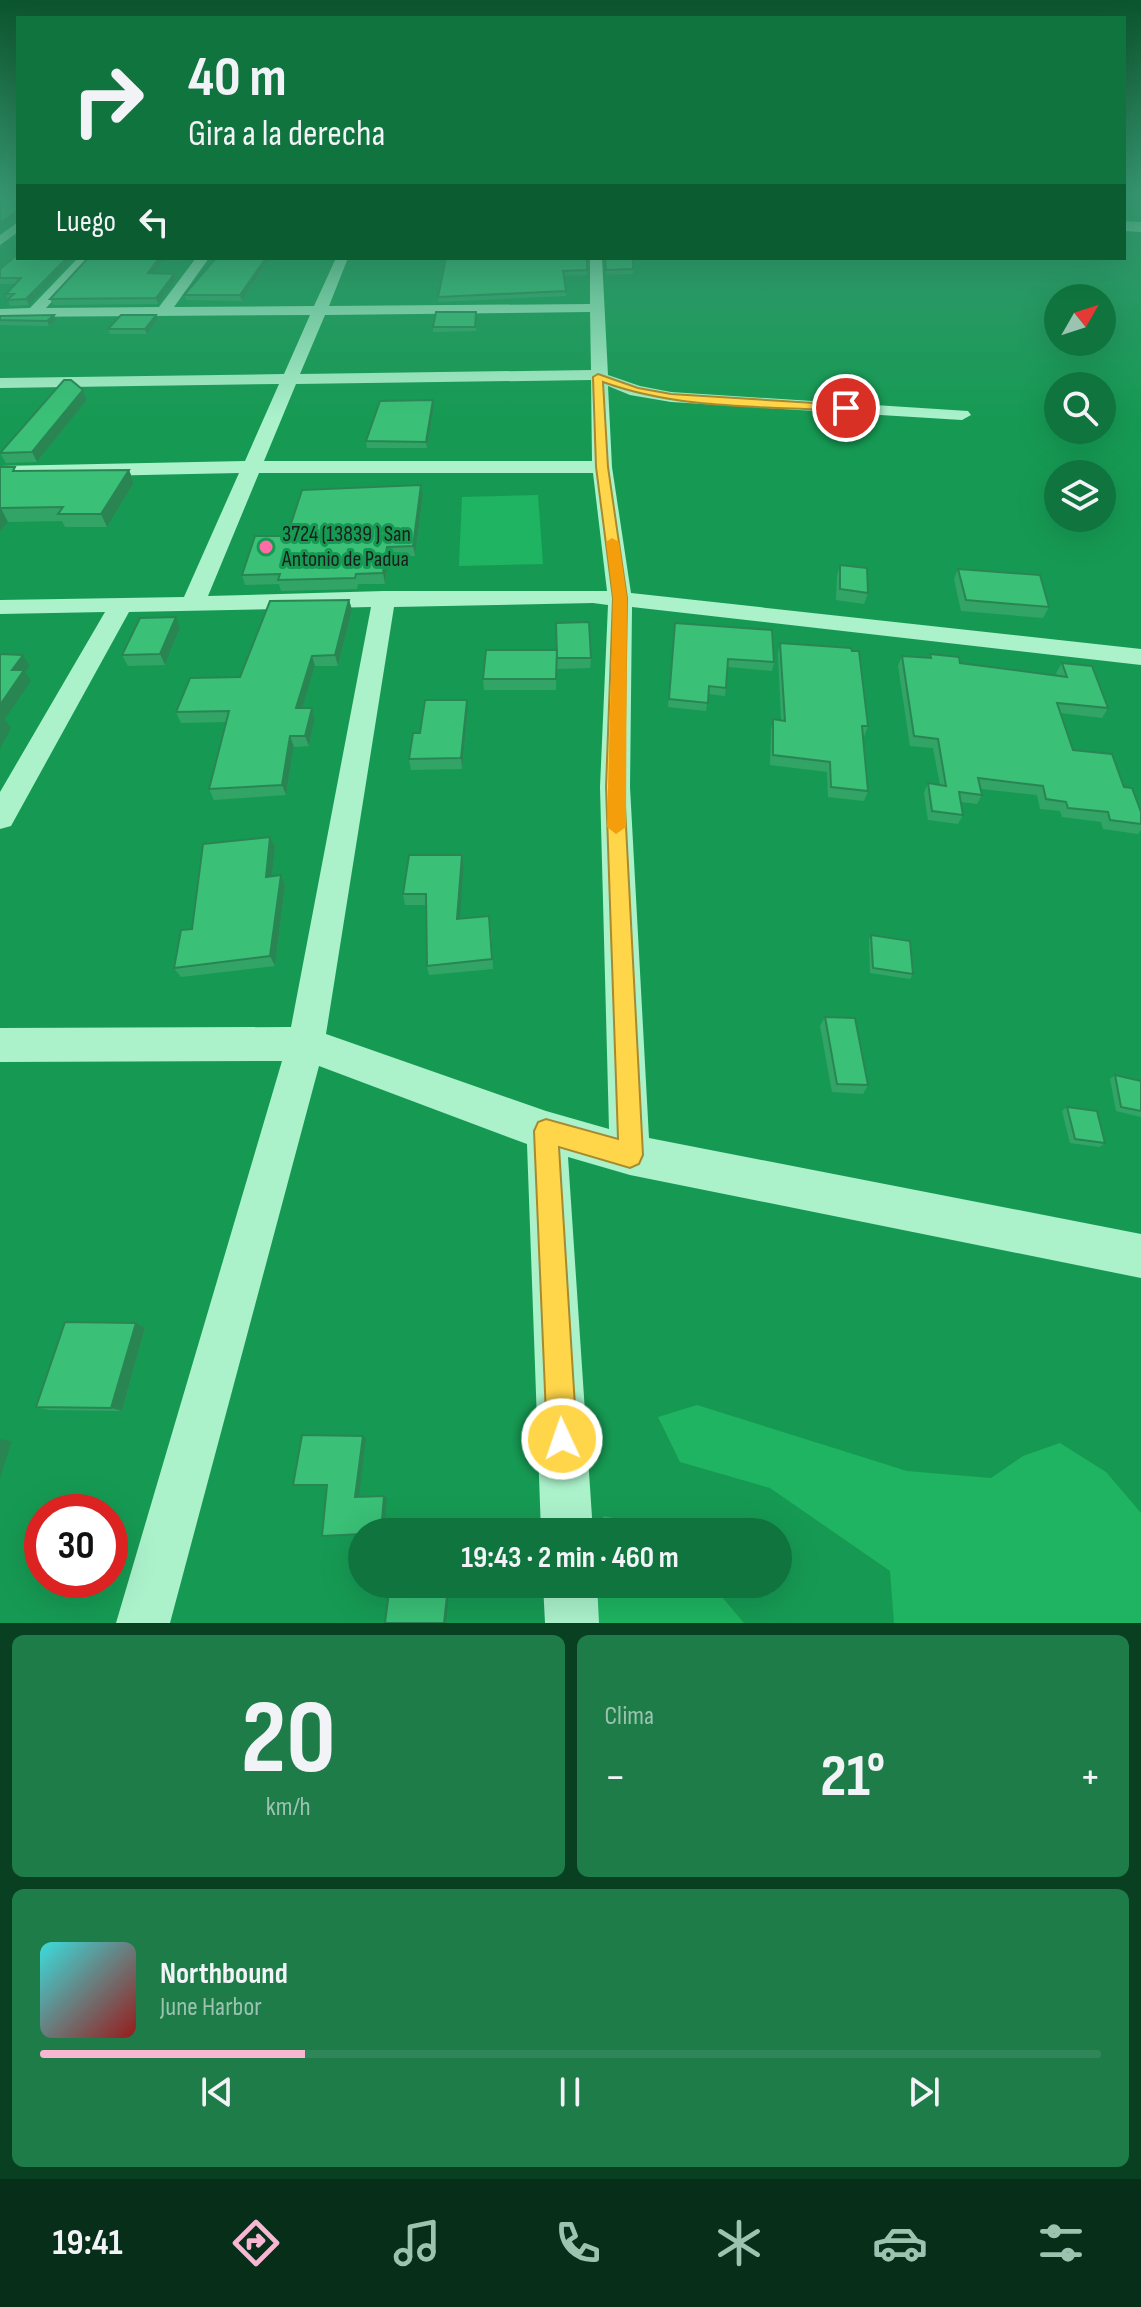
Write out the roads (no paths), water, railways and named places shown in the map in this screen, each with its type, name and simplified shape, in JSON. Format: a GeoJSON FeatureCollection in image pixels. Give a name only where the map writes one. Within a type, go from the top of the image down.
{"type":"FeatureCollection","features":[{"type":"Feature","properties":{"kind":"street"},"geometry":{"type":"LineString","coordinates":[[35,312],[76,268]]}},
{"type":"Feature","properties":{"kind":"street"},"geometry":{"type":"LineString","coordinates":[[164,311],[196,268]]}},
{"type":"Feature","properties":{"kind":"street"},"geometry":{"type":"LineString","coordinates":[[193,603],[338,268]]}},
{"type":"Feature","properties":{"kind":"street"},"geometry":{"type":"LineString","coordinates":[[597,268],[602,467],[620,598],[615,787],[630,1155]]}},
{"type":"Feature","properties":{"kind":"street"},"geometry":{"type":"LineString","coordinates":[[0,313],[599,308]]}},
{"type":"Feature","properties":{"kind":"street"},"geometry":{"type":"LineString","coordinates":[[0,383],[598,376],[636,391],[671,397],[962,415]]}},
{"type":"Feature","properties":{"kind":"street"},"geometry":{"type":"LineString","coordinates":[[0,472],[252,467],[602,467]]}},
{"type":"Feature","properties":{"kind":"street"},"geometry":{"type":"LineString","coordinates":[[0,607],[593,596],[1141,657]]}},
{"type":"Feature","properties":{"kind":"street"},"geometry":{"type":"LineString","coordinates":[[143,1623],[306,1044],[384,598]]}},
{"type":"Feature","properties":{"kind":"street"},"geometry":{"type":"LineString","coordinates":[[0,818],[121,605]]}},
{"type":"Feature","properties":{"kind":"street"},"geometry":{"type":"LineString","coordinates":[[0,1045],[306,1044],[546,1131],[630,1155],[1141,1256]]}},
{"type":"Feature","properties":{"kind":"street"},"geometry":{"type":"LineString","coordinates":[[546,1131],[566,1518]]}},
{"type":"Feature","properties":{"kind":"street"},"geometry":{"type":"LineString","coordinates":[[571,1598],[572,1623]]}},
{"type":"Feature","properties":{"kind":"place","name":"3724 (13839 ) San Antonio de Padua"},"geometry":{"type":"Point","coordinates":[266,547]}}]}
